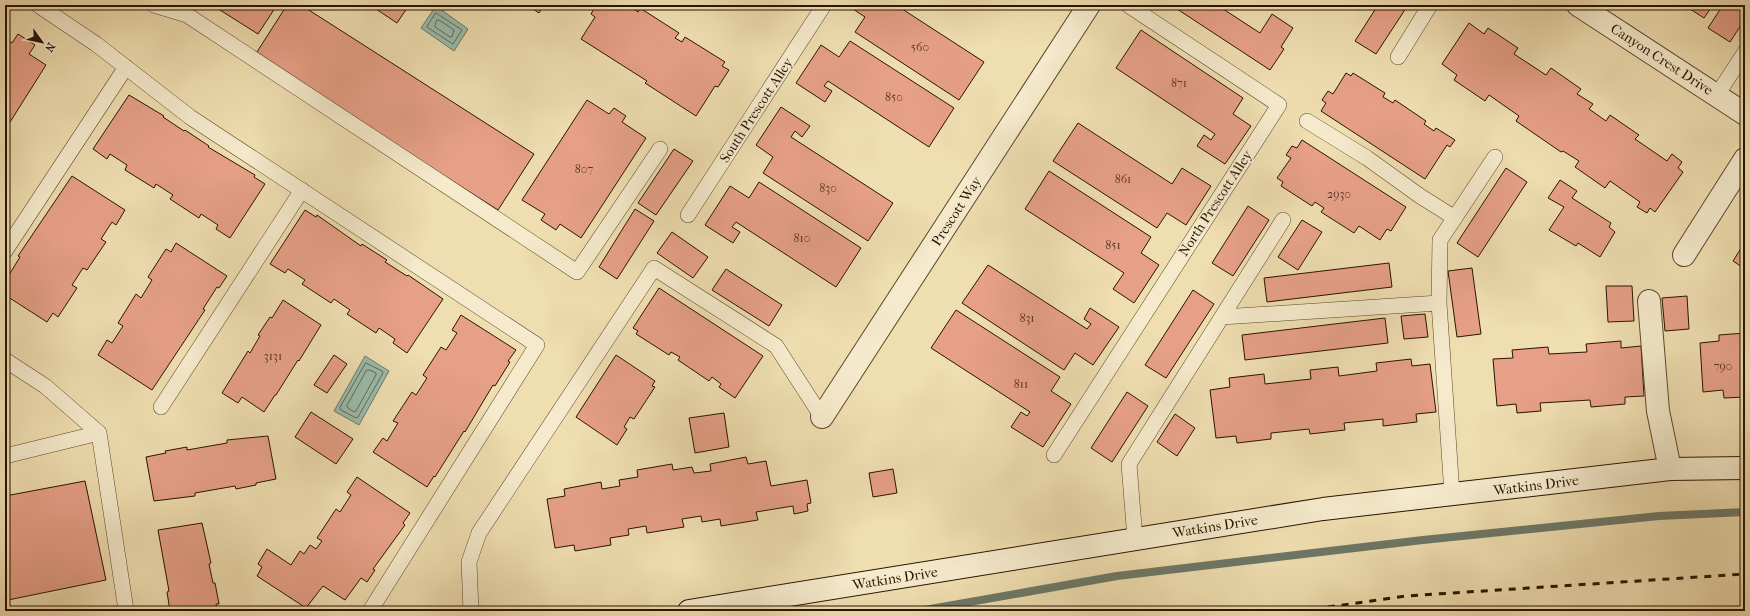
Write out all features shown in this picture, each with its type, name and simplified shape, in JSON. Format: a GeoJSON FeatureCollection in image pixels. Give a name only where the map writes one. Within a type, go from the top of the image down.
{"type":"FeatureCollection","features":[{"type":"Feature","properties":{"kind":"street","name":"Prescott Way"},"geometry":{"type":"LineString","coordinates":[[822,417],[1090,5]]}},
{"type":"Feature","properties":{"kind":"street","name":"Canyon Crest Drive"},"geometry":{"type":"LineString","coordinates":[[1578,5],[1745,114]]}},
{"type":"Feature","properties":{"kind":"street"},"geometry":{"type":"LineString","coordinates":[[1684,255],[1745,159]]}},
{"type":"Feature","properties":{"kind":"street"},"geometry":{"type":"LineString","coordinates":[[1649,301],[1658,411],[1670,469]]}},
{"type":"Feature","properties":{"kind":"street","name":"Watkins Drive"},"geometry":{"type":"LineString","coordinates":[[688,611],[1323,509],[1670,469],[1745,468]]}},
{"type":"Feature","properties":{"kind":"lane"},"geometry":{"type":"LineString","coordinates":[[38,5],[96,44],[190,117],[537,345],[370,611]]}},
{"type":"Feature","properties":{"kind":"lane"},"geometry":{"type":"LineString","coordinates":[[154,5],[187,15],[577,272],[660,149]]}},
{"type":"Feature","properties":{"kind":"lane","name":"South Prescott Alley"},"geometry":{"type":"LineString","coordinates":[[688,214],[824,5]]}},
{"type":"Feature","properties":{"kind":"lane","name":"North Prescott Alley"},"geometry":{"type":"LineString","coordinates":[[1054,455],[1279,105],[1128,5]]}},
{"type":"Feature","properties":{"kind":"lane"},"geometry":{"type":"LineString","coordinates":[[1398,57],[1430,5]]}},
{"type":"Feature","properties":{"kind":"lane"},"geometry":{"type":"LineString","coordinates":[[1717,95],[1745,52]]}},
{"type":"Feature","properties":{"kind":"lane"},"geometry":{"type":"LineString","coordinates":[[5,251],[126,67]]}},
{"type":"Feature","properties":{"kind":"lane"},"geometry":{"type":"LineString","coordinates":[[1307,121],[1367,158],[1420,196],[1455,218]]}},
{"type":"Feature","properties":{"kind":"lane"},"geometry":{"type":"LineString","coordinates":[[1452,494],[1439,303],[1440,240],[1495,157]]}},
{"type":"Feature","properties":{"kind":"lane"},"geometry":{"type":"LineString","coordinates":[[161,407],[302,190]]}},
{"type":"Feature","properties":{"kind":"lane"},"geometry":{"type":"LineString","coordinates":[[1135,539],[1129,464],[1283,220]]}},
{"type":"Feature","properties":{"kind":"lane"},"geometry":{"type":"LineString","coordinates":[[471,611],[470,562],[479,533],[654,268],[776,346],[822,417]]}},
{"type":"Feature","properties":{"kind":"lane"},"geometry":{"type":"LineString","coordinates":[[1222,317],[1439,303]]}},
{"type":"Feature","properties":{"kind":"lane"},"geometry":{"type":"LineString","coordinates":[[5,360],[45,386],[99,433],[126,610],[122,611]]}},
{"type":"Feature","properties":{"kind":"lane"},"geometry":{"type":"LineString","coordinates":[[5,456],[99,433]]}},
{"type":"Feature","properties":{"kind":"water"},"geometry":{"type":"Polygon","coordinates":[[[436,6],[468,29],[454,51],[421,28],[436,6]]]}},
{"type":"Feature","properties":{"kind":"water"},"geometry":{"type":"Polygon","coordinates":[[[365,356],[389,371],[359,425],[334,411],[365,356]]]}},
{"type":"Feature","properties":{"kind":"building"},"geometry":{"type":"Polygon","coordinates":[[[212,5],[277,5],[258,34],[212,5]]]}},
{"type":"Feature","properties":{"kind":"building"},"geometry":{"type":"Polygon","coordinates":[[[287,5],[301,5],[534,154],[498,210],[255,55],[287,5]]]}},
{"type":"Feature","properties":{"kind":"building"},"geometry":{"type":"Polygon","coordinates":[[[370,5],[409,5],[397,23],[370,5]]]}},
{"type":"Feature","properties":{"kind":"building"},"geometry":{"type":"Polygon","coordinates":[[[527,5],[544,5],[539,13],[527,5]]]}},
{"type":"Feature","properties":{"kind":"building"},"geometry":{"type":"Polygon","coordinates":[[[596,5],[632,5],[631,7],[638,12],[640,8],[679,33],[675,38],[682,42],[685,37],[725,62],[722,66],[729,70],[718,87],[715,86],[696,116],[645,83],[647,81],[581,39],[595,17],[591,14],[596,5]]]}},
{"type":"Feature","properties":{"kind":"building"},"geometry":{"type":"Polygon","coordinates":[[[847,5],[896,5],[984,62],[959,100],[855,32],[865,17],[847,5]]]}},
{"type":"Feature","properties":{"kind":"building"},"geometry":{"type":"Polygon","coordinates":[[[1171,5],[1217,5],[1260,33],[1272,14],[1293,28],[1281,47],[1284,49],[1270,70],[1171,5]]]}},
{"type":"Feature","properties":{"kind":"building"},"geometry":{"type":"Polygon","coordinates":[[[1378,5],[1408,5],[1376,54],[1355,41],[1378,5]]]}},
{"type":"Feature","properties":{"kind":"building"},"geometry":{"type":"Polygon","coordinates":[[[1684,5],[1713,5],[1704,18],[1684,5]]]}},
{"type":"Feature","properties":{"kind":"building"},"geometry":{"type":"Polygon","coordinates":[[[1723,5],[1745,5],[1745,19],[1730,42],[1708,28],[1723,5]]]}},
{"type":"Feature","properties":{"kind":"building"},"geometry":{"type":"Polygon","coordinates":[[[1469,23],[1484,34],[1488,28],[1518,48],[1514,54],[1546,75],[1551,68],[1581,89],[1577,94],[1593,104],[1589,109],[1606,121],[1610,115],[1639,135],[1635,139],[1667,161],[1672,154],[1682,162],[1678,168],[1683,172],[1655,212],[1650,208],[1647,213],[1637,207],[1640,202],[1610,181],[1605,188],[1575,167],[1579,161],[1563,151],[1561,152],[1516,121],[1519,116],[1489,95],[1485,101],[1454,80],[1457,75],[1442,64],[1469,23]]]}},
{"type":"Feature","properties":{"kind":"building"},"geometry":{"type":"Polygon","coordinates":[[[1141,30],[1243,98],[1233,114],[1251,126],[1225,164],[1197,146],[1204,135],[1211,140],[1215,134],[1116,68],[1141,30]]]}},
{"type":"Feature","properties":{"kind":"building"},"geometry":{"type":"Polygon","coordinates":[[[18,34],[35,45],[29,54],[46,65],[5,130],[5,38],[12,43],[18,34]]]}},
{"type":"Feature","properties":{"kind":"building"},"geometry":{"type":"Polygon","coordinates":[[[850,41],[954,108],[929,147],[828,81],[824,86],[832,91],[825,102],[796,83],[821,45],[839,57],[850,41]]]}},
{"type":"Feature","properties":{"kind":"building"},"geometry":{"type":"Polygon","coordinates":[[[1346,73],[1351,76],[1353,73],[1385,93],[1383,97],[1393,103],[1395,100],[1426,121],[1424,124],[1434,131],[1436,128],[1455,140],[1450,147],[1447,145],[1425,179],[1321,111],[1326,103],[1322,100],[1328,91],[1333,94],[1346,73]]]}},
{"type":"Feature","properties":{"kind":"building"},"geometry":{"type":"Polygon","coordinates":[[[129,95],[164,116],[163,117],[209,146],[208,147],[255,175],[254,177],[265,184],[230,238],[216,229],[218,225],[201,214],[199,218],[170,199],[173,195],[156,184],[154,188],[125,170],[127,165],[110,154],[107,159],[93,149],[129,95]]]}},
{"type":"Feature","properties":{"kind":"building"},"geometry":{"type":"Polygon","coordinates":[[[587,100],[609,114],[614,108],[626,116],[622,122],[646,138],[581,238],[560,224],[556,230],[541,220],[545,214],[522,200],[587,100]]]}},
{"type":"Feature","properties":{"kind":"building"},"geometry":{"type":"Polygon","coordinates":[[[781,107],[810,126],[802,137],[795,131],[791,137],[893,203],[868,241],[763,173],[773,157],[756,145],[781,107]]]}},
{"type":"Feature","properties":{"kind":"building"},"geometry":{"type":"Polygon","coordinates":[[[1078,123],[1172,184],[1182,168],[1211,186],[1186,225],[1167,213],[1157,228],[1053,161],[1078,123]]]}},
{"type":"Feature","properties":{"kind":"building"},"geometry":{"type":"Polygon","coordinates":[[[1302,140],[1406,207],[1391,231],[1387,229],[1380,240],[1359,226],[1354,233],[1321,212],[1324,208],[1315,202],[1312,206],[1281,186],[1283,182],[1277,178],[1291,158],[1286,155],[1292,146],[1297,148],[1302,140]]]}},
{"type":"Feature","properties":{"kind":"building"},"geometry":{"type":"Polygon","coordinates":[[[674,149],[693,161],[656,215],[638,203],[674,149]]]}},
{"type":"Feature","properties":{"kind":"building"},"geometry":{"type":"Polygon","coordinates":[[[1506,168],[1527,182],[1478,257],[1457,243],[1506,168]]]}},
{"type":"Feature","properties":{"kind":"building"},"geometry":{"type":"Polygon","coordinates":[[[1049,171],[1151,237],[1141,253],[1159,265],[1134,303],[1113,289],[1124,273],[1025,209],[1049,171]]]}},
{"type":"Feature","properties":{"kind":"building"},"geometry":{"type":"Polygon","coordinates":[[[72,176],[125,210],[116,225],[112,222],[101,239],[106,242],[87,270],[83,268],[72,285],[77,288],[58,317],[53,313],[47,322],[5,295],[5,277],[7,278],[20,257],[18,256],[72,176]]]}},
{"type":"Feature","properties":{"kind":"building"},"geometry":{"type":"Polygon","coordinates":[[[1560,180],[1577,191],[1572,198],[1611,223],[1609,227],[1615,232],[1600,257],[1578,243],[1576,246],[1549,230],[1564,207],[1548,198],[1560,180]]]}},
{"type":"Feature","properties":{"kind":"building"},"geometry":{"type":"Polygon","coordinates":[[[759,182],[861,248],[836,287],[736,222],[732,227],[740,232],[733,243],[705,225],[730,186],[749,198],[759,182]]]}},
{"type":"Feature","properties":{"kind":"building"},"geometry":{"type":"Polygon","coordinates":[[[1248,206],[1269,220],[1233,276],[1212,263],[1248,206]]]}},
{"type":"Feature","properties":{"kind":"building"},"geometry":{"type":"Polygon","coordinates":[[[635,209],[654,221],[617,279],[599,267],[635,209]]]}},
{"type":"Feature","properties":{"kind":"building"},"geometry":{"type":"Polygon","coordinates":[[[305,210],[316,217],[317,215],[361,246],[362,244],[387,260],[385,262],[407,276],[408,275],[443,299],[407,353],[393,343],[395,339],[379,328],[376,333],[347,314],[350,310],[334,299],[331,303],[302,284],[305,280],[288,269],[285,273],[270,264],[305,210]]]}},
{"type":"Feature","properties":{"kind":"building"},"geometry":{"type":"Polygon","coordinates":[[[1302,220],[1322,232],[1298,270],[1278,257],[1302,220]]]}},
{"type":"Feature","properties":{"kind":"building"},"geometry":{"type":"Polygon","coordinates":[[[672,232],[708,257],[693,278],[657,253],[672,232]]]}},
{"type":"Feature","properties":{"kind":"building"},"geometry":{"type":"Polygon","coordinates":[[[1745,242],[1745,269],[1733,261],[1745,242]]]}},
{"type":"Feature","properties":{"kind":"building"},"geometry":{"type":"Polygon","coordinates":[[[176,243],[227,276],[219,288],[217,287],[203,309],[205,310],[152,390],[98,355],[107,340],[112,343],[123,326],[118,323],[136,294],[141,298],[152,280],[148,277],[166,249],[171,252],[176,243]]]}},
{"type":"Feature","properties":{"kind":"building"},"geometry":{"type":"Polygon","coordinates":[[[1389,263],[1392,287],[1267,302],[1264,278],[1389,263]]]}},
{"type":"Feature","properties":{"kind":"building"},"geometry":{"type":"Polygon","coordinates":[[[988,265],[1087,329],[1091,324],[1084,319],[1090,308],[1119,327],[1093,365],[1075,353],[1064,370],[962,303],[988,265]]]}},
{"type":"Feature","properties":{"kind":"building"},"geometry":{"type":"Polygon","coordinates":[[[1472,268],[1481,334],[1457,337],[1448,271],[1472,268]]]}},
{"type":"Feature","properties":{"kind":"building"},"geometry":{"type":"Polygon","coordinates":[[[726,269],[782,305],[769,326],[712,290],[726,269]]]}},
{"type":"Feature","properties":{"kind":"building"},"geometry":{"type":"Polygon","coordinates":[[[1606,286],[1632,286],[1634,321],[1608,322],[1606,286]]]}},
{"type":"Feature","properties":{"kind":"building"},"geometry":{"type":"Polygon","coordinates":[[[659,288],[763,356],[735,398],[719,387],[721,384],[712,377],[709,381],[678,360],[680,357],[671,352],[669,355],[636,334],[638,331],[633,328],[659,288]]]}},
{"type":"Feature","properties":{"kind":"building"},"geometry":{"type":"Polygon","coordinates":[[[1193,290],[1214,304],[1166,378],[1145,365],[1193,290]]]}},
{"type":"Feature","properties":{"kind":"building"},"geometry":{"type":"Polygon","coordinates":[[[1687,296],[1689,329],[1665,331],[1662,298],[1687,296]]]}},
{"type":"Feature","properties":{"kind":"building"},"geometry":{"type":"Polygon","coordinates":[[[283,300],[321,325],[299,361],[298,360],[264,412],[242,397],[238,403],[222,393],[248,351],[250,353],[260,336],[258,335],[270,317],[272,318],[283,300]]]}},
{"type":"Feature","properties":{"kind":"building"},"geometry":{"type":"Polygon","coordinates":[[[956,310],[1060,377],[1051,391],[1071,404],[1043,447],[1011,427],[1021,412],[1027,416],[1030,412],[931,348],[956,310]]]}},
{"type":"Feature","properties":{"kind":"building"},"geometry":{"type":"Polygon","coordinates":[[[1425,314],[1428,337],[1404,339],[1401,316],[1425,314]]]}},
{"type":"Feature","properties":{"kind":"building"},"geometry":{"type":"Polygon","coordinates":[[[461,315],[516,350],[508,361],[510,362],[495,386],[493,385],[465,432],[464,431],[427,487],[373,452],[383,438],[387,441],[398,423],[393,421],[412,392],[416,395],[427,378],[423,375],[441,347],[446,350],[457,333],[452,330],[461,315]]]}},
{"type":"Feature","properties":{"kind":"building"},"geometry":{"type":"Polygon","coordinates":[[[1385,318],[1388,343],[1245,360],[1242,335],[1385,318]]]}},
{"type":"Feature","properties":{"kind":"building"},"geometry":{"type":"Polygon","coordinates":[[[1745,333],[1745,397],[1724,398],[1723,390],[1703,392],[1700,343],[1719,341],[1719,335],[1745,333]]]}},
{"type":"Feature","properties":{"kind":"building"},"geometry":{"type":"Polygon","coordinates":[[[1621,341],[1621,348],[1641,346],[1644,396],[1625,397],[1625,404],[1591,407],[1590,400],[1540,403],[1541,411],[1517,413],[1516,404],[1497,406],[1493,359],[1513,358],[1512,350],[1548,347],[1549,354],[1587,352],[1586,344],[1621,341]]]}},
{"type":"Feature","properties":{"kind":"building"},"geometry":{"type":"Polygon","coordinates":[[[334,355],[347,364],[327,393],[314,385],[334,355]]]}},
{"type":"Feature","properties":{"kind":"building"},"geometry":{"type":"Polygon","coordinates":[[[616,355],[655,381],[652,386],[655,387],[634,419],[630,417],[624,427],[627,429],[617,445],[576,417],[616,355]]]}},
{"type":"Feature","properties":{"kind":"building"},"geometry":{"type":"Polygon","coordinates":[[[1411,359],[1412,366],[1430,364],[1436,412],[1416,414],[1417,422],[1383,426],[1383,419],[1344,423],[1345,430],[1310,434],[1309,429],[1271,433],[1271,439],[1237,443],[1236,436],[1216,438],[1210,390],[1230,387],[1229,378],[1264,374],[1265,384],[1311,379],[1310,370],[1338,367],[1339,376],[1377,371],[1376,363],[1411,359]]]}},
{"type":"Feature","properties":{"kind":"building"},"geometry":{"type":"Polygon","coordinates":[[[1127,392],[1148,406],[1112,462],[1091,448],[1127,392]]]}},
{"type":"Feature","properties":{"kind":"building"},"geometry":{"type":"Polygon","coordinates":[[[311,412],[353,439],[336,464],[295,437],[311,412]]]}},
{"type":"Feature","properties":{"kind":"building"},"geometry":{"type":"Polygon","coordinates":[[[724,413],[729,447],[695,453],[689,418],[724,413]]]}},
{"type":"Feature","properties":{"kind":"building"},"geometry":{"type":"Polygon","coordinates":[[[1175,414],[1195,428],[1177,456],[1157,442],[1175,414]]]}},
{"type":"Feature","properties":{"kind":"building"},"geometry":{"type":"Polygon","coordinates":[[[268,436],[276,479],[236,489],[235,486],[195,493],[195,496],[154,501],[146,457],[166,453],[165,451],[187,447],[187,450],[227,443],[227,440],[268,436]]]}},
{"type":"Feature","properties":{"kind":"building"},"geometry":{"type":"Polygon","coordinates":[[[746,457],[748,464],[766,461],[771,486],[807,480],[811,503],[807,504],[808,511],[794,514],[793,506],[756,512],[758,520],[721,526],[720,519],[702,522],[701,516],[682,519],[684,527],[647,533],[646,526],[628,529],[629,535],[610,538],[611,545],[575,551],[574,545],[555,548],[547,499],[565,496],[564,489],[601,482],[602,489],[620,486],[619,480],[638,477],[637,470],[672,464],[673,470],[692,467],[694,473],[711,471],[710,464],[746,457]]]}},
{"type":"Feature","properties":{"kind":"building"},"geometry":{"type":"Polygon","coordinates":[[[893,469],[897,493],[873,497],[869,473],[893,469]]]}},
{"type":"Feature","properties":{"kind":"building"},"geometry":{"type":"Polygon","coordinates":[[[357,477],[410,513],[403,523],[405,525],[373,569],[375,570],[367,582],[361,578],[345,600],[323,586],[306,608],[257,576],[262,567],[258,564],[267,549],[291,565],[300,551],[304,554],[310,545],[316,549],[322,541],[317,538],[336,509],[340,512],[351,495],[347,492],[357,477]]]}},
{"type":"Feature","properties":{"kind":"building"},"geometry":{"type":"Polygon","coordinates":[[[85,481],[106,580],[8,600],[10,611],[5,611],[5,496],[85,481]]]}},
{"type":"Feature","properties":{"kind":"building"},"geometry":{"type":"Polygon","coordinates":[[[202,523],[211,563],[209,564],[213,583],[215,583],[219,604],[216,604],[217,611],[170,611],[167,592],[169,591],[158,530],[202,523]]]}},
{"type":"Feature","properties":{"kind":"waterway"},"geometry":{"type":"LineString","coordinates":[[919,611],[1117,576],[1423,540],[1659,516],[1745,512]]}},
{"type":"Feature","properties":{"kind":"railway"},"geometry":{"type":"LineString","coordinates":[[1300,611],[1406,596],[1745,574]]}}]}
